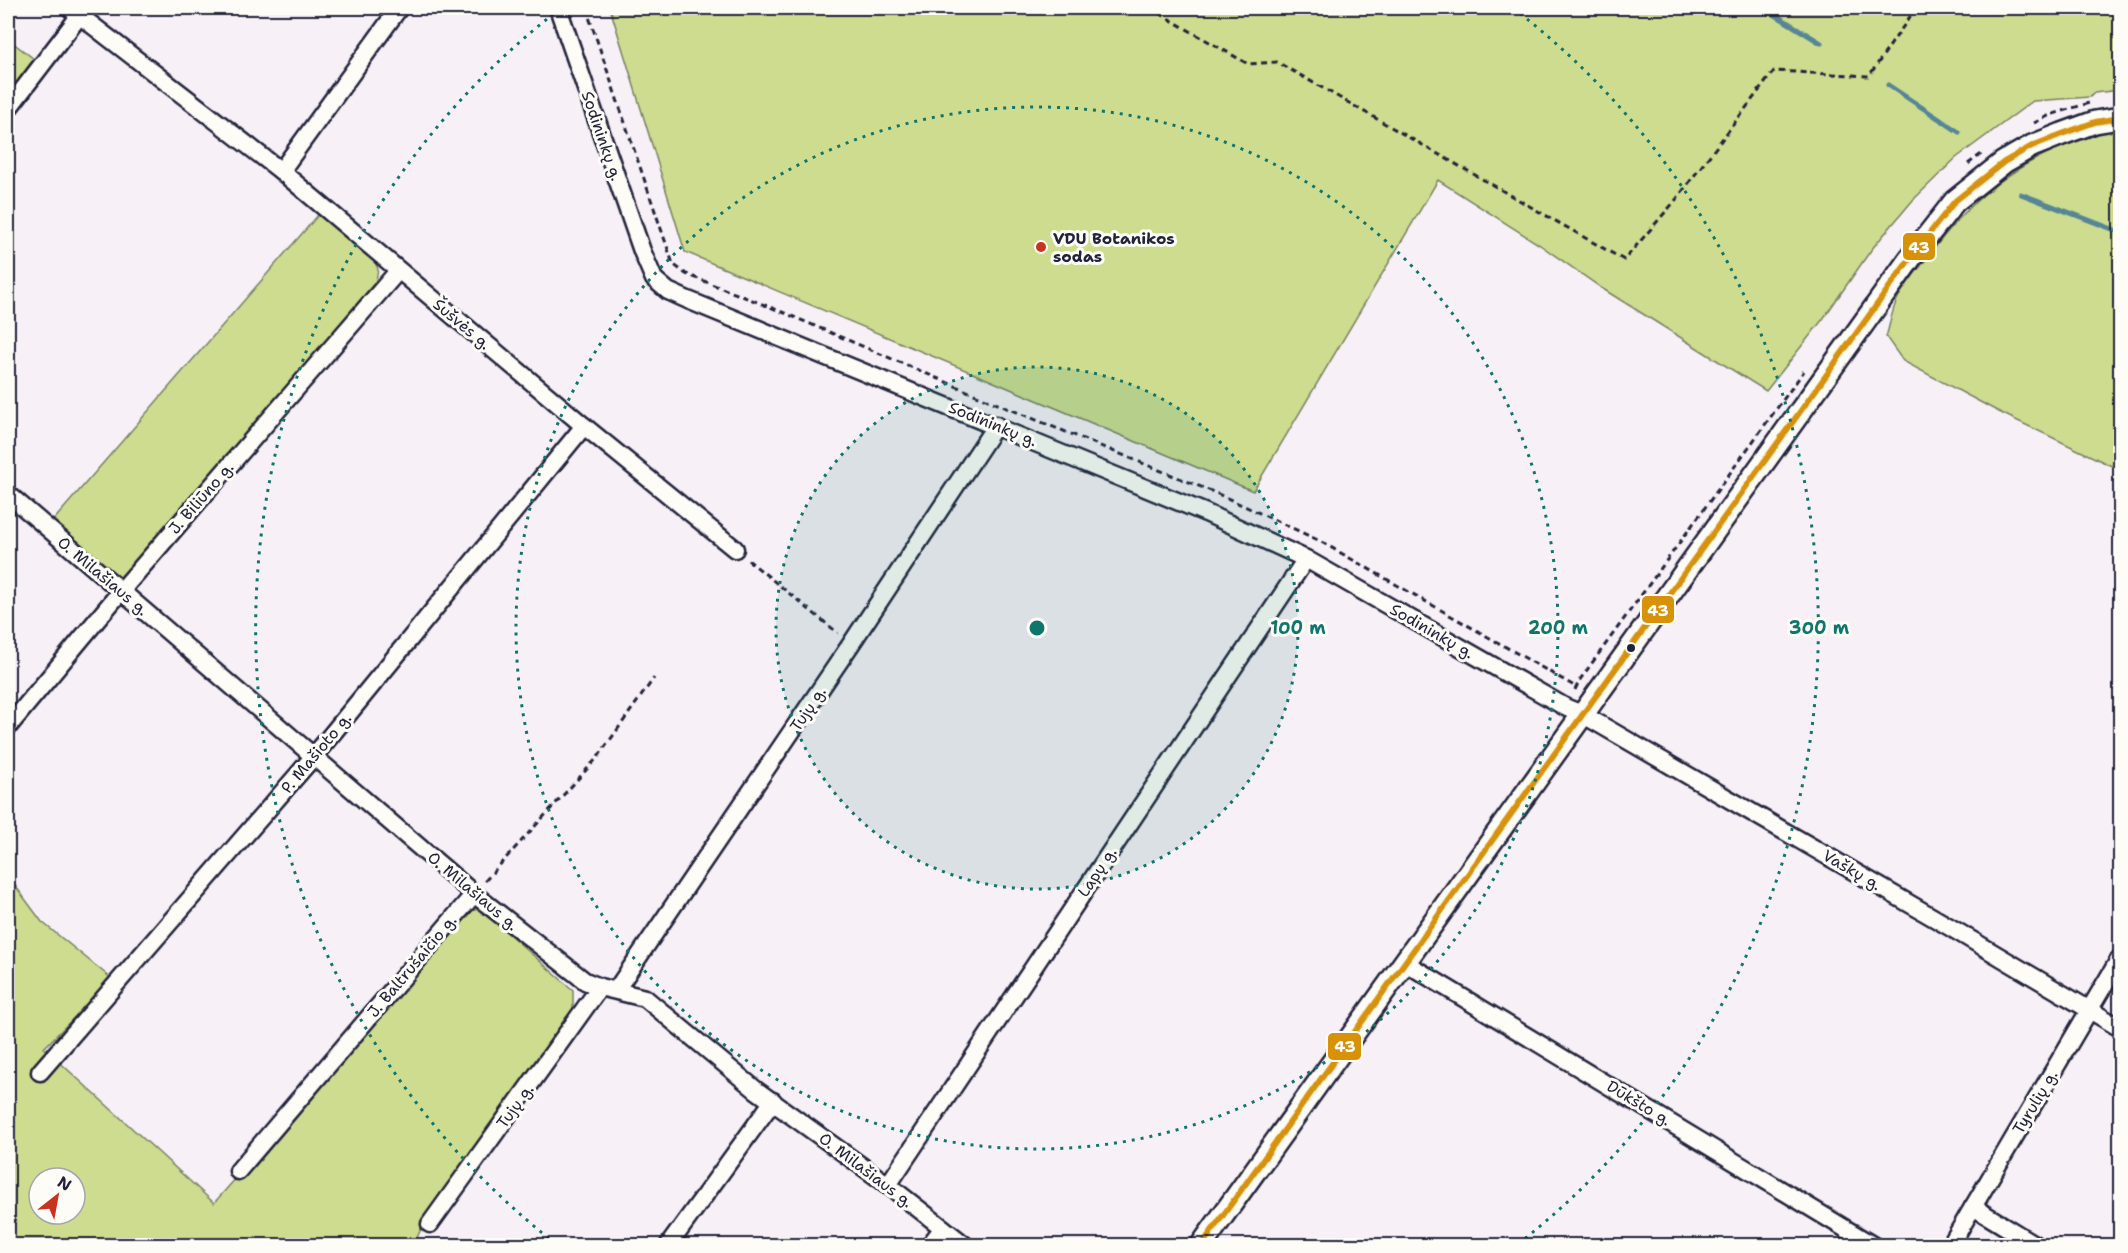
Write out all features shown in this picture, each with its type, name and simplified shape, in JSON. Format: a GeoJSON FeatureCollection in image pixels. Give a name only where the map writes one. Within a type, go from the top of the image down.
{"type":"FeatureCollection","features":[{"type":"Feature","properties":{"kind":"street"},"geometry":{"type":"LineString","coordinates":[[281,171],[399,8]]}},
{"type":"Feature","properties":{"kind":"street","name":"Sodininkų g."},"geometry":{"type":"LineString","coordinates":[[558,8],[642,251],[654,279],[668,291],[1206,513],[1306,559],[1567,708],[1582,714]]}},
{"type":"Feature","properties":{"kind":"street"},"geometry":{"type":"LineString","coordinates":[[8,109],[75,11]]}},
{"type":"Feature","properties":{"kind":"street","name":"Šušvės g."},"geometry":{"type":"LineString","coordinates":[[75,11],[281,171],[584,426],[735,549]]}},
{"type":"Feature","properties":{"kind":"street"},"geometry":{"type":"LineString","coordinates":[[1201,1245],[1914,253],[1955,201],[2004,162],[2032,146],[2095,122],[2121,118]]}},
{"type":"Feature","properties":{"kind":"street","name":"J. Biliūno g."},"geometry":{"type":"LineString","coordinates":[[8,727],[121,591],[398,271]]}},
{"type":"Feature","properties":{"kind":"street","name":"Tujų g."},"geometry":{"type":"LineString","coordinates":[[430,1224],[608,989],[851,644],[996,425]]}},
{"type":"Feature","properties":{"kind":"street","name":"P. Mašioto g."},"geometry":{"type":"LineString","coordinates":[[40,1072],[314,756],[584,426]]}},
{"type":"Feature","properties":{"kind":"street","name":"O. Milašiaus g."},"geometry":{"type":"LineString","coordinates":[[8,494],[474,894],[585,981],[645,998],[772,1101],[966,1245]]}},
{"type":"Feature","properties":{"kind":"street","name":"Lapų g."},"geometry":{"type":"LineString","coordinates":[[888,1185],[1306,559]]}},
{"type":"Feature","properties":{"kind":"street","name":"Vaškų g."},"geometry":{"type":"LineString","coordinates":[[1582,714],[2121,1029]]}},
{"type":"Feature","properties":{"kind":"street","name":"J. Baltrušaičio g."},"geometry":{"type":"LineString","coordinates":[[238,1172],[474,894]]}},
{"type":"Feature","properties":{"kind":"street","name":"Tyrulių g."},"geometry":{"type":"LineString","coordinates":[[1950,1245],[2121,958]]}},
{"type":"Feature","properties":{"kind":"street","name":"Dūkšto g."},"geometry":{"type":"LineString","coordinates":[[1404,962],[1874,1245]]}},
{"type":"Feature","properties":{"kind":"street"},"geometry":{"type":"LineString","coordinates":[[668,1245],[772,1101]]}},
{"type":"Feature","properties":{"kind":"street"},"geometry":{"type":"LineString","coordinates":[[1973,1208],[2037,1245]]}},
{"type":"Feature","properties":{"kind":"street"},"geometry":{"type":"LineString","coordinates":[[929,1245],[943,1228]]}},
{"type":"Feature","properties":{"kind":"path"},"geometry":{"type":"LineString","coordinates":[[586,8],[673,264],[686,274],[1216,493],[1318,540],[1576,687]]}},
{"type":"Feature","properties":{"kind":"path"},"geometry":{"type":"LineString","coordinates":[[1150,8],[1248,64],[1277,63],[1624,260],[1675,201],[1774,71],[1869,76],[1916,8]]}},
{"type":"Feature","properties":{"kind":"path"},"geometry":{"type":"LineString","coordinates":[[735,549],[851,644]]}},
{"type":"Feature","properties":{"kind":"path"},"geometry":{"type":"LineString","coordinates":[[474,894],[598,757],[654,678]]}},
{"type":"Feature","properties":{"kind":"green space","name":"VDU Botanikos sodas"},"geometry":{"type":"Polygon","coordinates":[[[610,8],[2120,8],[2120,90],[2094,93],[2090,97],[2033,101],[1956,158],[1913,200],[1871,250],[1823,319],[1766,391],[1603,289],[1540,245],[1438,180],[1253,491],[685,252],[610,8]]]}},
{"type":"Feature","properties":{"kind":"green space"},"geometry":{"type":"Polygon","coordinates":[[[8,39],[34,59],[8,94],[8,39]]]}},
{"type":"Feature","properties":{"kind":"green space"},"geometry":{"type":"Polygon","coordinates":[[[2120,127],[2120,470],[1997,411],[1903,361],[1886,337],[1894,307],[1904,288],[1945,235],[1987,192],[2034,160],[2060,148],[2120,127]]]}},
{"type":"Feature","properties":{"kind":"green space"},"geometry":{"type":"Polygon","coordinates":[[[319,214],[373,258],[378,269],[376,281],[128,576],[119,578],[52,522],[319,214]]]}},
{"type":"Feature","properties":{"kind":"green space"},"geometry":{"type":"Polygon","coordinates":[[[8,876],[42,922],[112,979],[44,1048],[214,1203],[350,1049],[466,912],[480,909],[573,990],[573,1010],[423,1224],[414,1245],[8,1245],[8,876]]]}},
{"type":"Feature","properties":{"kind":"waterway"},"geometry":{"type":"LineString","coordinates":[[1764,8],[1821,43]]}},
{"type":"Feature","properties":{"kind":"waterway"},"geometry":{"type":"LineString","coordinates":[[1888,85],[1959,132]]}},
{"type":"Feature","properties":{"kind":"waterway"},"geometry":{"type":"LineString","coordinates":[[2021,194],[2120,232]]}},
{"type":"Feature","properties":{"kind":"transit line","name":"43"},"geometry":{"type":"LineString","coordinates":[[1201,1246],[1914,253],[1955,201],[2004,162],[2032,146],[2095,122],[2120,118]]}},
{"type":"Feature","properties":{"kind":"place","name":"VDU Botanikos sodas"},"geometry":{"type":"Point","coordinates":[1041,247]}}]}
